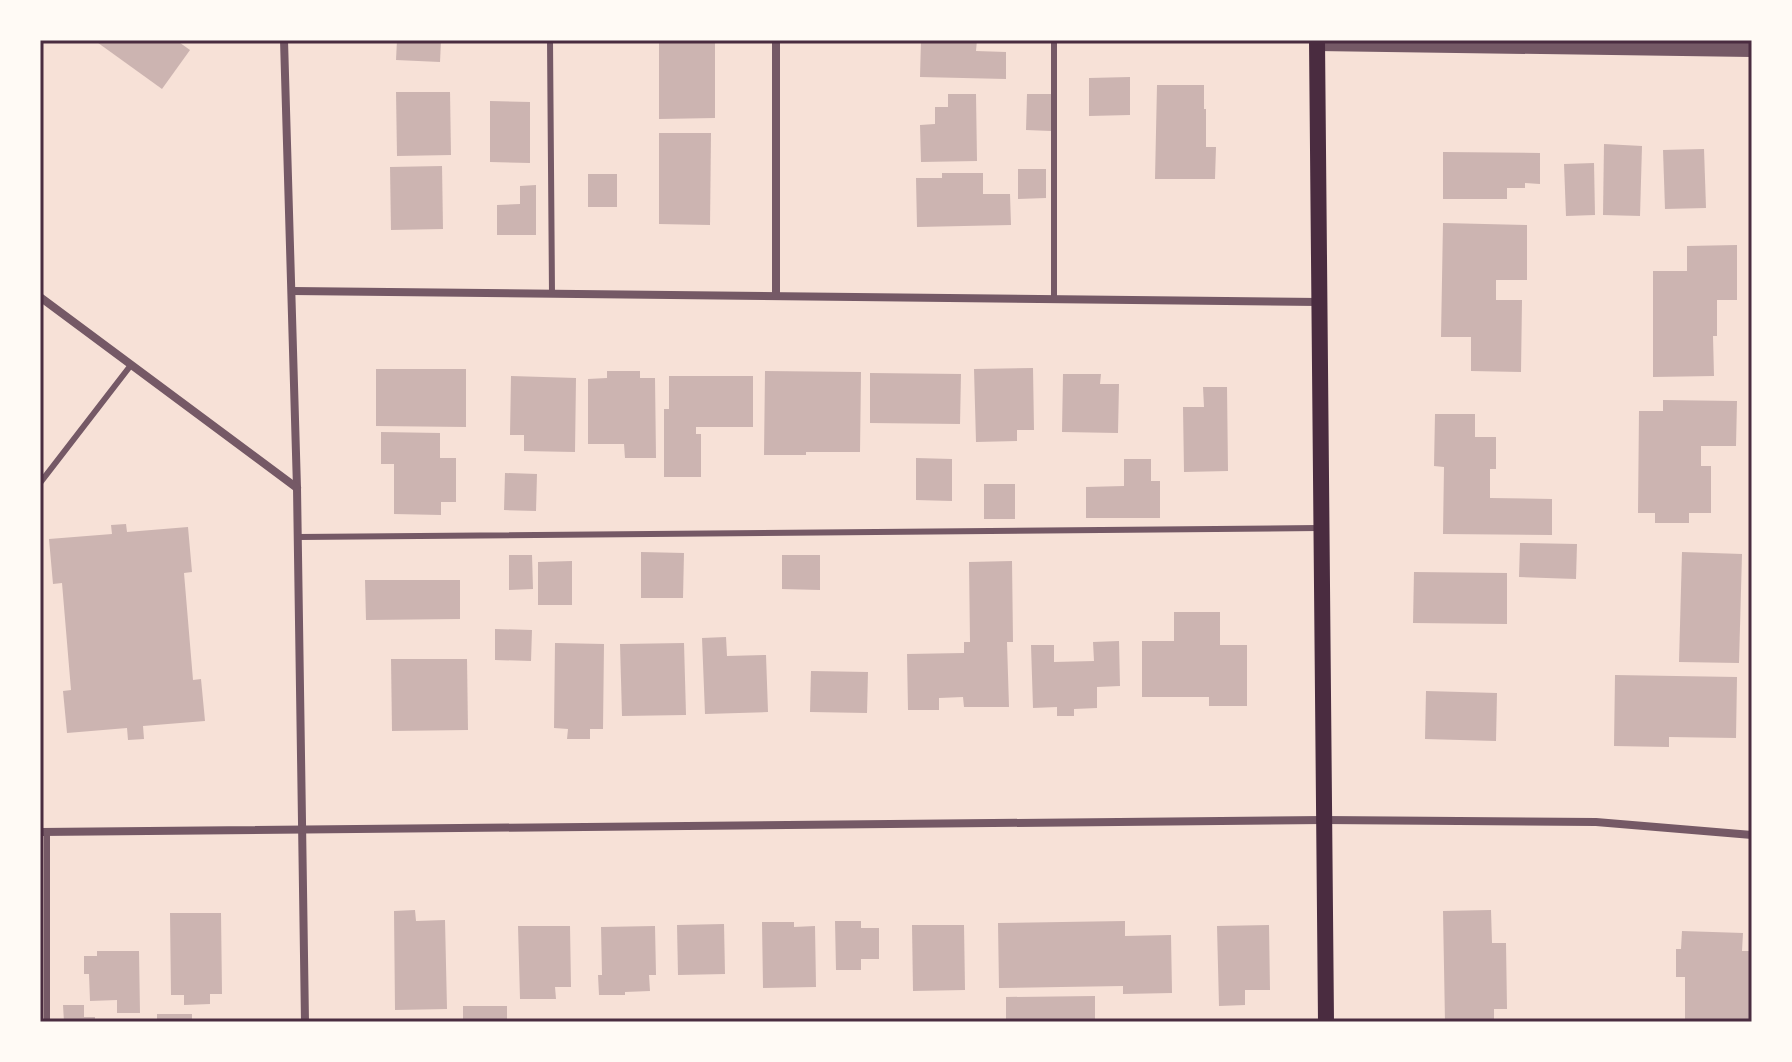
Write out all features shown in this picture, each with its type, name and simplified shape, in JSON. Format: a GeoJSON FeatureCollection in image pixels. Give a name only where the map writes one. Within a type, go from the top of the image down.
{"type":"FeatureCollection","features":[{"type":"Feature","properties":{"kind":"main road"},"geometry":{"type":"LineString","coordinates":[[1317,42],[1326,1022]]}},
{"type":"Feature","properties":{"kind":"street"},"geometry":{"type":"LineString","coordinates":[[284,40],[297,488],[305,1022]]}},
{"type":"Feature","properties":{"kind":"street"},"geometry":{"type":"LineString","coordinates":[[776,40],[776,296]]}},
{"type":"Feature","properties":{"kind":"street"},"geometry":{"type":"LineString","coordinates":[[1317,42],[1752,50]]}},
{"type":"Feature","properties":{"kind":"street"},"geometry":{"type":"LineString","coordinates":[[292,291],[1319,302]]}},
{"type":"Feature","properties":{"kind":"street"},"geometry":{"type":"LineString","coordinates":[[40,297],[297,488]]}},
{"type":"Feature","properties":{"kind":"street"},"geometry":{"type":"LineString","coordinates":[[43,832],[1324,820],[1596,822],[1752,835]]}},
{"type":"Feature","properties":{"kind":"lane"},"geometry":{"type":"LineString","coordinates":[[550,40],[552,293]]}},
{"type":"Feature","properties":{"kind":"lane"},"geometry":{"type":"LineString","coordinates":[[1054,40],[1054,299]]}},
{"type":"Feature","properties":{"kind":"lane"},"geometry":{"type":"LineString","coordinates":[[40,483],[131,365]]}},
{"type":"Feature","properties":{"kind":"lane"},"geometry":{"type":"LineString","coordinates":[[298,537],[1321,528]]}},
{"type":"Feature","properties":{"kind":"lane"},"geometry":{"type":"LineString","coordinates":[[43,832],[47,1022]]}},
{"type":"Feature","properties":{"kind":"building"},"geometry":{"type":"Polygon","coordinates":[[[94,40],[176,40],[190,50],[162,89],[94,40]]]}},
{"type":"Feature","properties":{"kind":"building"},"geometry":{"type":"Polygon","coordinates":[[[397,40],[441,40],[440,62],[396,60],[397,40]]]}},
{"type":"Feature","properties":{"kind":"building"},"geometry":{"type":"Polygon","coordinates":[[[659,40],[715,40],[715,118],[659,119],[659,40]]]}},
{"type":"Feature","properties":{"kind":"building"},"geometry":{"type":"Polygon","coordinates":[[[921,40],[977,40],[976,51],[1006,52],[1006,79],[920,77],[921,40]]]}},
{"type":"Feature","properties":{"kind":"building"},"geometry":{"type":"Polygon","coordinates":[[[1130,77],[1130,115],[1089,116],[1089,78],[1130,77]]]}},
{"type":"Feature","properties":{"kind":"building"},"geometry":{"type":"Polygon","coordinates":[[[1157,85],[1204,85],[1206,147],[1216,147],[1215,179],[1155,179],[1157,85]]]}},
{"type":"Feature","properties":{"kind":"building"},"geometry":{"type":"Polygon","coordinates":[[[396,92],[450,92],[451,155],[397,156],[396,92]]]}},
{"type":"Feature","properties":{"kind":"building"},"geometry":{"type":"Polygon","coordinates":[[[948,94],[976,94],[977,161],[921,162],[920,125],[935,124],[935,107],[948,107],[948,94]]]}},
{"type":"Feature","properties":{"kind":"building"},"geometry":{"type":"Polygon","coordinates":[[[1027,94],[1051,94],[1051,131],[1026,130],[1027,94]]]}},
{"type":"Feature","properties":{"kind":"building"},"geometry":{"type":"Polygon","coordinates":[[[490,101],[530,102],[530,163],[490,162],[490,101]]]}},
{"type":"Feature","properties":{"kind":"building"},"geometry":{"type":"Polygon","coordinates":[[[659,133],[711,133],[710,225],[659,224],[659,133]]]}},
{"type":"Feature","properties":{"kind":"building"},"geometry":{"type":"Polygon","coordinates":[[[1604,144],[1642,146],[1640,216],[1603,215],[1604,144]]]}},
{"type":"Feature","properties":{"kind":"building"},"geometry":{"type":"Polygon","coordinates":[[[1704,149],[1706,208],[1665,209],[1663,150],[1704,149]]]}},
{"type":"Feature","properties":{"kind":"building"},"geometry":{"type":"Polygon","coordinates":[[[1443,152],[1540,153],[1540,184],[1525,183],[1525,188],[1507,188],[1507,199],[1443,199],[1443,152]]]}},
{"type":"Feature","properties":{"kind":"building"},"geometry":{"type":"Polygon","coordinates":[[[1594,163],[1595,215],[1566,216],[1564,164],[1594,163]]]}},
{"type":"Feature","properties":{"kind":"building"},"geometry":{"type":"Polygon","coordinates":[[[442,166],[443,229],[391,230],[390,167],[442,166]]]}},
{"type":"Feature","properties":{"kind":"building"},"geometry":{"type":"Polygon","coordinates":[[[1018,169],[1046,169],[1046,198],[1018,199],[1018,169]]]}},
{"type":"Feature","properties":{"kind":"building"},"geometry":{"type":"Polygon","coordinates":[[[942,173],[983,173],[983,194],[1010,194],[1011,225],[917,227],[916,178],[942,178],[942,173]]]}},
{"type":"Feature","properties":{"kind":"building"},"geometry":{"type":"Polygon","coordinates":[[[588,174],[617,174],[617,207],[588,207],[588,174]]]}},
{"type":"Feature","properties":{"kind":"building"},"geometry":{"type":"Polygon","coordinates":[[[536,185],[536,235],[497,235],[497,205],[520,204],[520,186],[536,185]]]}},
{"type":"Feature","properties":{"kind":"building"},"geometry":{"type":"Polygon","coordinates":[[[1443,223],[1527,225],[1527,280],[1496,280],[1496,300],[1522,300],[1521,372],[1471,371],[1471,337],[1441,337],[1443,223]]]}},
{"type":"Feature","properties":{"kind":"building"},"geometry":{"type":"Polygon","coordinates":[[[1737,245],[1737,300],[1717,300],[1717,336],[1713,336],[1714,376],[1653,377],[1653,271],[1687,271],[1687,246],[1737,245]]]}},
{"type":"Feature","properties":{"kind":"building"},"geometry":{"type":"Polygon","coordinates":[[[1033,368],[1034,430],[1017,430],[1017,441],[976,442],[974,369],[1033,368]]]}},
{"type":"Feature","properties":{"kind":"building"},"geometry":{"type":"Polygon","coordinates":[[[376,369],[466,369],[466,427],[376,426],[376,369]]]}},
{"type":"Feature","properties":{"kind":"building"},"geometry":{"type":"Polygon","coordinates":[[[607,371],[640,371],[640,378],[655,378],[656,458],[625,458],[624,444],[588,444],[588,379],[607,378],[607,371]]]}},
{"type":"Feature","properties":{"kind":"building"},"geometry":{"type":"Polygon","coordinates":[[[765,371],[861,372],[860,452],[764,455],[765,371]]]}},
{"type":"Feature","properties":{"kind":"building"},"geometry":{"type":"Polygon","coordinates":[[[870,373],[961,374],[960,424],[870,423],[870,373]]]}},
{"type":"Feature","properties":{"kind":"building"},"geometry":{"type":"Polygon","coordinates":[[[1063,374],[1101,374],[1100,384],[1119,384],[1118,433],[1062,432],[1063,374]]]}},
{"type":"Feature","properties":{"kind":"building"},"geometry":{"type":"Polygon","coordinates":[[[511,376],[576,378],[575,452],[524,451],[524,435],[510,435],[511,376]]]}},
{"type":"Feature","properties":{"kind":"building"},"geometry":{"type":"Polygon","coordinates":[[[669,376],[753,376],[753,427],[696,427],[696,434],[701,434],[701,477],[664,477],[664,409],[669,409],[669,376]]]}},
{"type":"Feature","properties":{"kind":"building"},"geometry":{"type":"Polygon","coordinates":[[[1203,387],[1227,387],[1228,471],[1184,472],[1183,407],[1204,407],[1203,387]]]}},
{"type":"Feature","properties":{"kind":"building"},"geometry":{"type":"Polygon","coordinates":[[[1663,400],[1737,401],[1736,446],[1701,446],[1701,466],[1711,466],[1711,513],[1689,513],[1689,523],[1655,523],[1655,513],[1638,513],[1639,411],[1663,411],[1663,400]]]}},
{"type":"Feature","properties":{"kind":"building"},"geometry":{"type":"Polygon","coordinates":[[[1435,414],[1475,414],[1475,437],[1496,437],[1496,469],[1490,469],[1490,498],[1552,499],[1552,535],[1443,534],[1444,467],[1434,466],[1435,414]]]}},
{"type":"Feature","properties":{"kind":"building"},"geometry":{"type":"Polygon","coordinates":[[[381,432],[440,433],[440,458],[456,458],[456,502],[441,502],[441,515],[394,514],[394,464],[381,464],[381,432]]]}},
{"type":"Feature","properties":{"kind":"building"},"geometry":{"type":"Polygon","coordinates":[[[916,458],[952,459],[952,501],[916,500],[916,458]]]}},
{"type":"Feature","properties":{"kind":"building"},"geometry":{"type":"Polygon","coordinates":[[[1124,459],[1151,459],[1151,481],[1160,481],[1160,518],[1086,518],[1086,487],[1124,486],[1124,459]]]}},
{"type":"Feature","properties":{"kind":"building"},"geometry":{"type":"Polygon","coordinates":[[[505,473],[537,474],[536,511],[504,510],[505,473]]]}},
{"type":"Feature","properties":{"kind":"building"},"geometry":{"type":"Polygon","coordinates":[[[984,484],[1015,484],[1015,519],[984,519],[984,484]]]}},
{"type":"Feature","properties":{"kind":"building"},"geometry":{"type":"Polygon","coordinates":[[[126,524],[127,532],[188,527],[192,572],[184,573],[193,680],[201,679],[205,721],[143,726],[144,739],[128,740],[127,728],[67,733],[63,691],[71,690],[62,583],[53,584],[49,539],[112,534],[111,525],[126,524]]]}},
{"type":"Feature","properties":{"kind":"building"},"geometry":{"type":"Polygon","coordinates":[[[1520,543],[1577,544],[1576,579],[1519,577],[1520,543]]]}},
{"type":"Feature","properties":{"kind":"building"},"geometry":{"type":"Polygon","coordinates":[[[641,552],[684,553],[683,598],[641,598],[641,552]]]}},
{"type":"Feature","properties":{"kind":"building"},"geometry":{"type":"Polygon","coordinates":[[[1682,552],[1742,554],[1739,663],[1679,662],[1682,552]]]}},
{"type":"Feature","properties":{"kind":"building"},"geometry":{"type":"Polygon","coordinates":[[[509,555],[532,555],[533,589],[509,590],[509,555]]]}},
{"type":"Feature","properties":{"kind":"building"},"geometry":{"type":"Polygon","coordinates":[[[782,555],[820,555],[820,590],[782,589],[782,555]]]}},
{"type":"Feature","properties":{"kind":"building"},"geometry":{"type":"Polygon","coordinates":[[[572,561],[572,605],[538,605],[538,562],[572,561]]]}},
{"type":"Feature","properties":{"kind":"building"},"geometry":{"type":"Polygon","coordinates":[[[1012,561],[1013,642],[1007,642],[1009,707],[964,707],[963,697],[939,698],[939,710],[908,710],[907,654],[964,653],[964,642],[970,642],[969,562],[1012,561]]]}},
{"type":"Feature","properties":{"kind":"building"},"geometry":{"type":"Polygon","coordinates":[[[1414,572],[1507,573],[1507,624],[1413,623],[1414,572]]]}},
{"type":"Feature","properties":{"kind":"building"},"geometry":{"type":"Polygon","coordinates":[[[365,580],[460,580],[460,619],[366,620],[365,580]]]}},
{"type":"Feature","properties":{"kind":"building"},"geometry":{"type":"Polygon","coordinates":[[[1174,612],[1220,612],[1220,645],[1247,645],[1247,706],[1209,706],[1209,697],[1142,697],[1142,641],[1174,641],[1174,612]]]}},
{"type":"Feature","properties":{"kind":"building"},"geometry":{"type":"Polygon","coordinates":[[[495,629],[532,630],[531,661],[495,660],[495,629]]]}},
{"type":"Feature","properties":{"kind":"building"},"geometry":{"type":"Polygon","coordinates":[[[726,637],[727,656],[766,655],[768,712],[705,714],[702,638],[726,637]]]}},
{"type":"Feature","properties":{"kind":"building"},"geometry":{"type":"Polygon","coordinates":[[[1119,641],[1120,686],[1097,687],[1097,708],[1074,709],[1074,716],[1057,716],[1057,707],[1033,708],[1031,645],[1054,645],[1054,662],[1094,661],[1093,642],[1119,641]]]}},
{"type":"Feature","properties":{"kind":"building"},"geometry":{"type":"Polygon","coordinates":[[[555,643],[604,644],[603,729],[590,729],[590,739],[567,739],[568,729],[554,728],[555,643]]]}},
{"type":"Feature","properties":{"kind":"building"},"geometry":{"type":"Polygon","coordinates":[[[684,643],[686,715],[622,716],[620,644],[684,643]]]}},
{"type":"Feature","properties":{"kind":"building"},"geometry":{"type":"Polygon","coordinates":[[[391,659],[467,659],[468,730],[392,731],[391,659]]]}},
{"type":"Feature","properties":{"kind":"building"},"geometry":{"type":"Polygon","coordinates":[[[811,671],[868,672],[867,713],[810,712],[811,671]]]}},
{"type":"Feature","properties":{"kind":"building"},"geometry":{"type":"Polygon","coordinates":[[[1615,675],[1737,677],[1736,738],[1669,737],[1669,747],[1614,746],[1615,675]]]}},
{"type":"Feature","properties":{"kind":"building"},"geometry":{"type":"Polygon","coordinates":[[[1426,691],[1497,693],[1496,741],[1425,739],[1426,691]]]}},
{"type":"Feature","properties":{"kind":"building"},"geometry":{"type":"Polygon","coordinates":[[[415,910],[416,921],[445,920],[447,1009],[395,1010],[394,911],[415,910]]]}},
{"type":"Feature","properties":{"kind":"building"},"geometry":{"type":"Polygon","coordinates":[[[1491,910],[1492,943],[1506,943],[1507,1009],[1494,1009],[1494,1022],[1445,1022],[1443,911],[1491,910]]]}},
{"type":"Feature","properties":{"kind":"building"},"geometry":{"type":"Polygon","coordinates":[[[170,913],[221,913],[222,994],[210,994],[210,1004],[184,1005],[184,995],[171,995],[170,913]]]}},
{"type":"Feature","properties":{"kind":"building"},"geometry":{"type":"Polygon","coordinates":[[[835,921],[861,921],[861,928],[879,928],[879,959],[861,959],[861,970],[836,970],[835,921]]]}},
{"type":"Feature","properties":{"kind":"building"},"geometry":{"type":"Polygon","coordinates":[[[1125,921],[1125,936],[1171,935],[1172,993],[1123,994],[1123,986],[999,988],[998,923],[1125,921]]]}},
{"type":"Feature","properties":{"kind":"building"},"geometry":{"type":"Polygon","coordinates":[[[762,922],[794,922],[794,927],[815,926],[816,987],[763,988],[762,922]]]}},
{"type":"Feature","properties":{"kind":"building"},"geometry":{"type":"Polygon","coordinates":[[[724,924],[725,974],[678,975],[677,925],[724,924]]]}},
{"type":"Feature","properties":{"kind":"building"},"geometry":{"type":"Polygon","coordinates":[[[912,925],[964,925],[965,990],[913,991],[912,925]]]}},
{"type":"Feature","properties":{"kind":"building"},"geometry":{"type":"Polygon","coordinates":[[[1269,925],[1270,990],[1245,990],[1245,1005],[1219,1006],[1217,926],[1269,925]]]}},
{"type":"Feature","properties":{"kind":"building"},"geometry":{"type":"Polygon","coordinates":[[[518,926],[570,926],[571,987],[555,987],[556,999],[520,999],[518,926]]]}},
{"type":"Feature","properties":{"kind":"building"},"geometry":{"type":"Polygon","coordinates":[[[655,926],[656,975],[649,975],[650,991],[599,995],[598,975],[602,975],[601,927],[655,926]]]}},
{"type":"Feature","properties":{"kind":"building"},"geometry":{"type":"Polygon","coordinates":[[[1682,931],[1743,933],[1742,951],[1752,951],[1752,1022],[1685,1022],[1685,977],[1676,977],[1676,949],[1681,949],[1682,931]]]}},
{"type":"Feature","properties":{"kind":"building"},"geometry":{"type":"Polygon","coordinates":[[[97,951],[139,951],[140,1013],[117,1013],[117,1000],[90,1001],[89,974],[84,974],[84,956],[97,956],[97,951]]]}},
{"type":"Feature","properties":{"kind":"building"},"geometry":{"type":"Polygon","coordinates":[[[1095,996],[1095,1022],[1006,1022],[1006,997],[1095,996]]]}},
{"type":"Feature","properties":{"kind":"building"},"geometry":{"type":"Polygon","coordinates":[[[63,1005],[84,1005],[84,1017],[95,1017],[95,1022],[64,1022],[63,1005]]]}},
{"type":"Feature","properties":{"kind":"building"},"geometry":{"type":"Polygon","coordinates":[[[463,1006],[507,1006],[507,1022],[463,1022],[463,1006]]]}},
{"type":"Feature","properties":{"kind":"building"},"geometry":{"type":"Polygon","coordinates":[[[157,1014],[192,1014],[192,1022],[157,1022],[157,1014]]]}}]}
